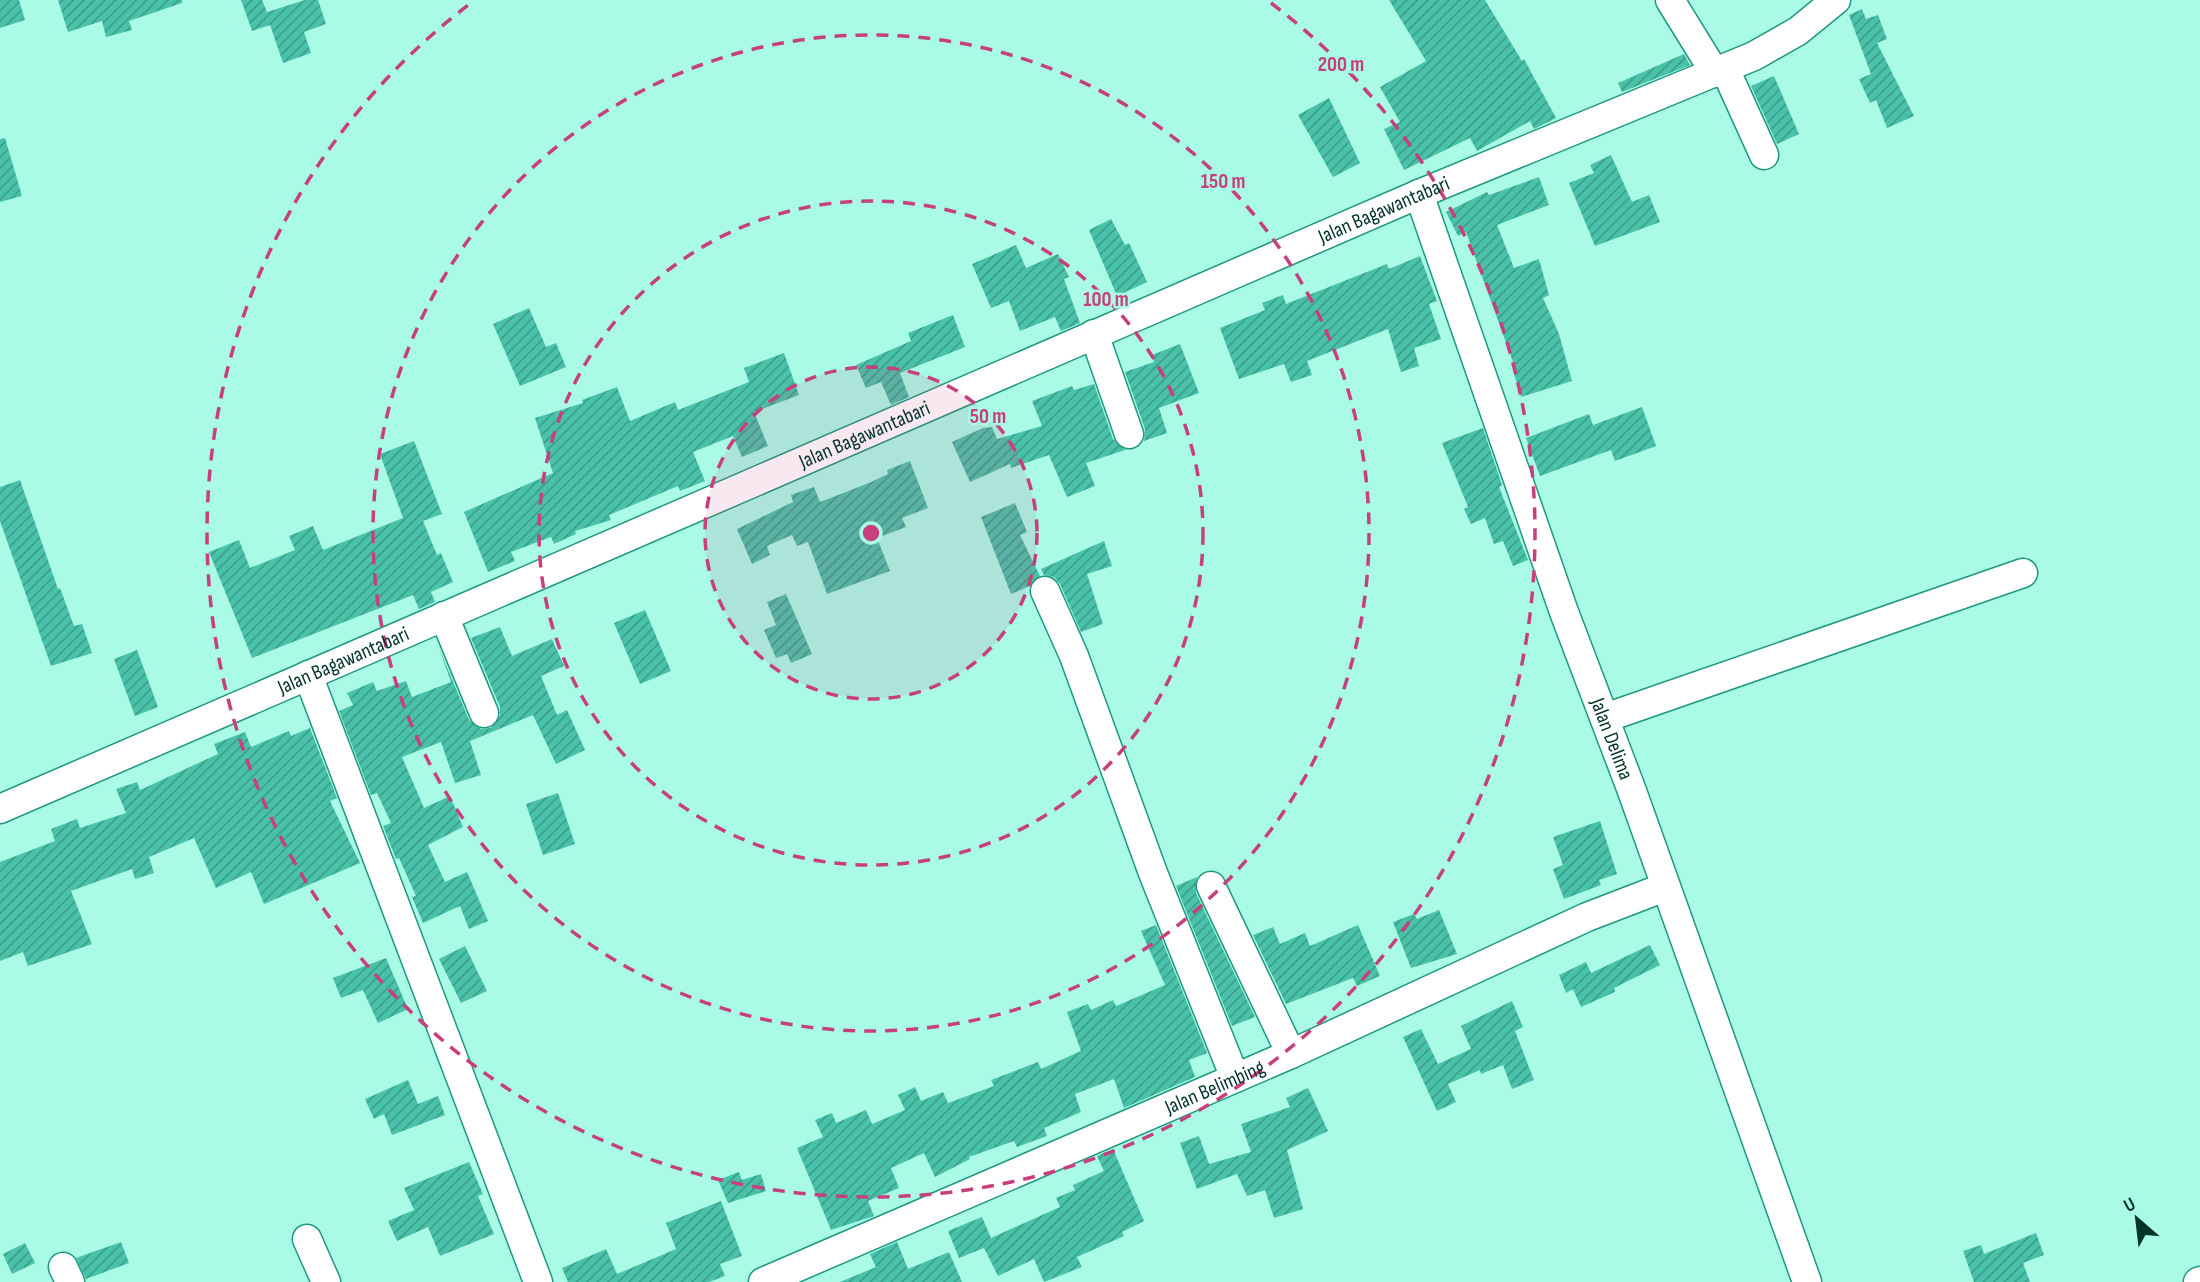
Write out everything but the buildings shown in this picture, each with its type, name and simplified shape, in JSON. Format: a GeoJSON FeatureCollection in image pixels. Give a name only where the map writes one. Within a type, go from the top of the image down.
{"type":"FeatureCollection","features":[{"type":"Feature","properties":{"kind":"street"},"geometry":{"type":"LineString","coordinates":[[1670,0],[1720,71],[1764,155]]}},
{"type":"Feature","properties":{"kind":"street","name":"Jalan Bagawantabari"},"geometry":{"type":"LineString","coordinates":[[0,809],[1419,194],[1720,71],[1798,31],[1836,0]]}},
{"type":"Feature","properties":{"kind":"street","name":"Jalan Delima"},"geometry":{"type":"LineString","coordinates":[[1419,194],[1560,599],[1807,1282]]}},
{"type":"Feature","properties":{"kind":"street"},"geometry":{"type":"LineString","coordinates":[[1094,334],[1129,434]]}},
{"type":"Feature","properties":{"kind":"street"},"geometry":{"type":"LineString","coordinates":[[1605,718],[2023,573]]}},
{"type":"Feature","properties":{"kind":"street"},"geometry":{"type":"LineString","coordinates":[[1045,591],[1074,656],[1153,873],[1235,1079]]}},
{"type":"Feature","properties":{"kind":"street"},"geometry":{"type":"LineString","coordinates":[[444,615],[484,713]]}},
{"type":"Feature","properties":{"kind":"street"},"geometry":{"type":"LineString","coordinates":[[308,675],[538,1282]]}},
{"type":"Feature","properties":{"kind":"street"},"geometry":{"type":"LineString","coordinates":[[1211,886],[1291,1054]]}},
{"type":"Feature","properties":{"kind":"street","name":"Jalan Belimbing"},"geometry":{"type":"LineString","coordinates":[[762,1282],[1235,1079],[1587,916],[1665,887]]}},
{"type":"Feature","properties":{"kind":"street"},"geometry":{"type":"LineString","coordinates":[[307,1239],[326,1282]]}}]}
